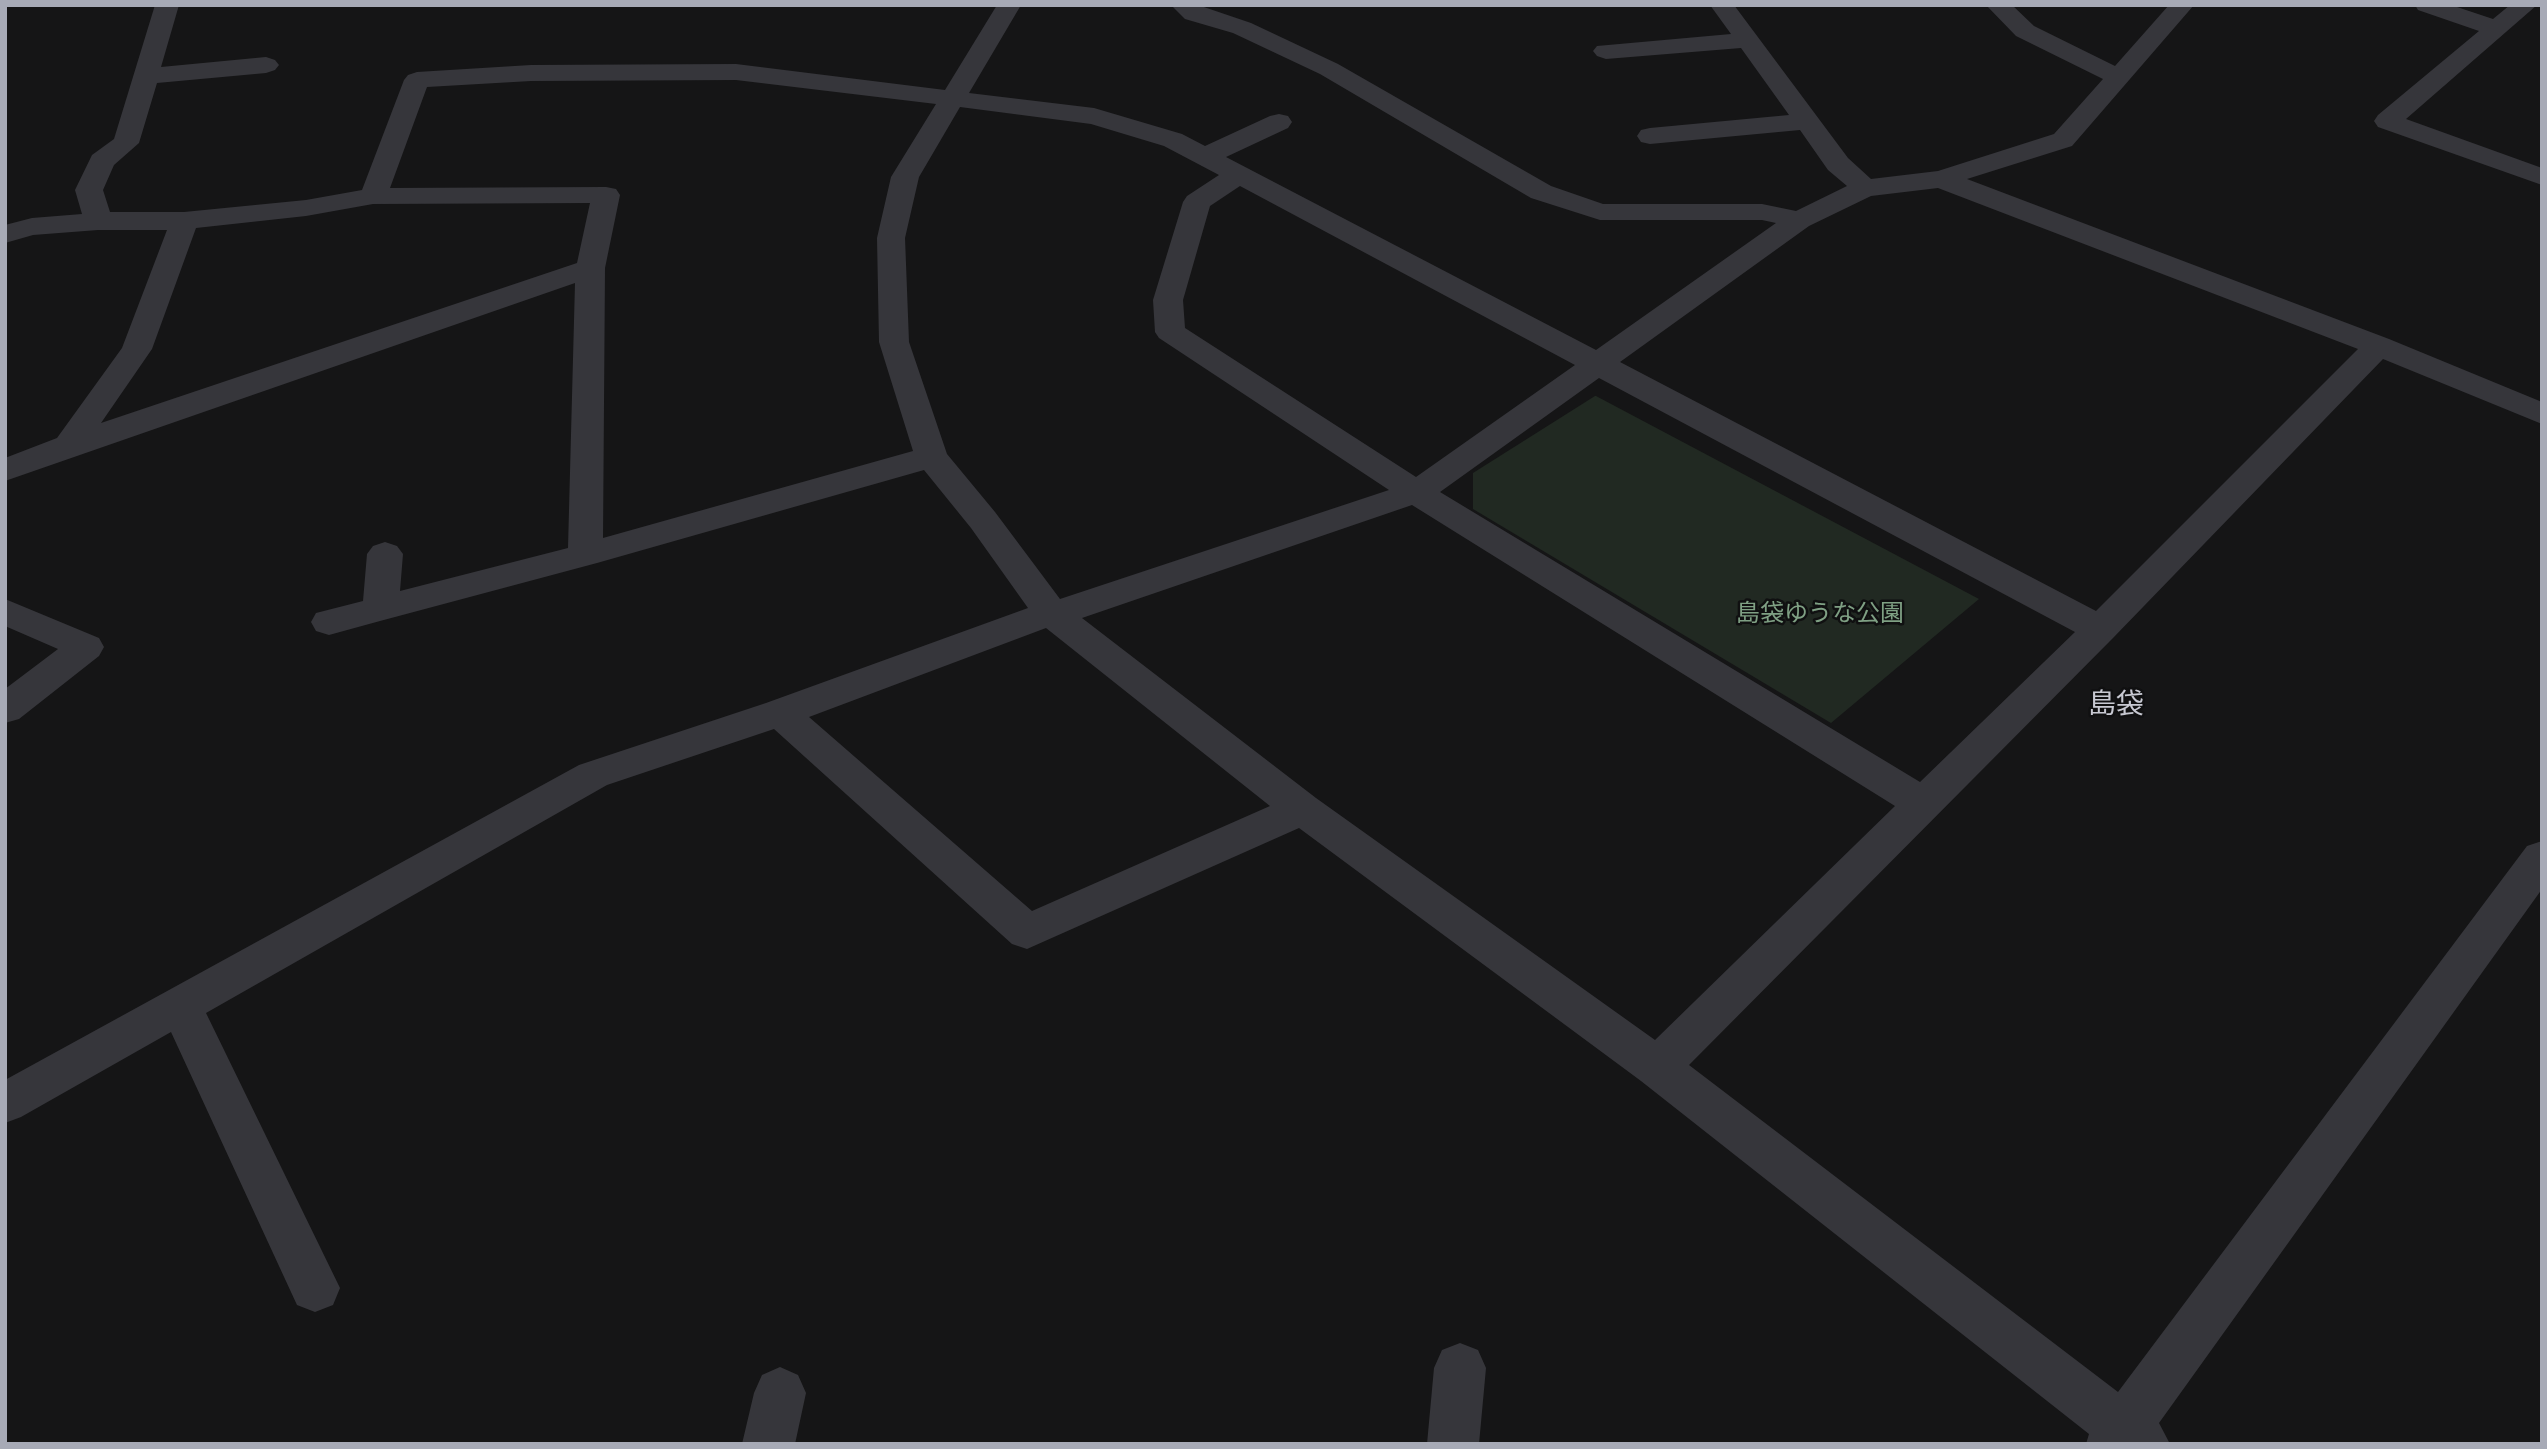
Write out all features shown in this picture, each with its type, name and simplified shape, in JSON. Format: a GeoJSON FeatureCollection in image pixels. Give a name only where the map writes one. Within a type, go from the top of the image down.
{"type":"FeatureCollection","features":[{"type":"Feature","properties":{"kind":"street"},"geometry":{"type":"LineString","coordinates":[[98,221],[89,190],[102,162],[126,143],[167,5]]}},
{"type":"Feature","properties":{"kind":"street"},"geometry":{"type":"LineString","coordinates":[[1009,5],[905,177],[891,238],[894,342],[931,457],[984,520],[1051,613],[1302,809],[1657,1067],[2127,1438],[2539,867]]}},
{"type":"Feature","properties":{"kind":"street"},"geometry":{"type":"LineString","coordinates":[[1184,5],[1194,14],[1242,28],[1329,69],[1541,192],[1600,212],[1762,212],[1799,220]]}},
{"type":"Feature","properties":{"kind":"street"},"geometry":{"type":"LineString","coordinates":[[1722,5],[1838,164],[1865,188]]}},
{"type":"Feature","properties":{"kind":"street"},"geometry":{"type":"LineString","coordinates":[[1998,5],[2025,31],[2118,77]]}},
{"type":"Feature","properties":{"kind":"street"},"geometry":{"type":"LineString","coordinates":[[5,1103],[593,775],[780,713],[1051,613],[1086,605],[1417,492],[1799,220],[1865,188],[1941,179],[2063,141],[2182,5]]}},
{"type":"Feature","properties":{"kind":"street"},"geometry":{"type":"LineString","coordinates":[[2427,5],[2497,29]]}},
{"type":"Feature","properties":{"kind":"street"},"geometry":{"type":"LineString","coordinates":[[2525,5],[2387,121],[2542,177]]}},
{"type":"Feature","properties":{"kind":"street"},"geometry":{"type":"LineString","coordinates":[[1606,51],[1749,40]]}},
{"type":"Feature","properties":{"kind":"street"},"geometry":{"type":"LineString","coordinates":[[146,76],[266,65]]}},
{"type":"Feature","properties":{"kind":"street"},"geometry":{"type":"LineString","coordinates":[[373,196],[417,80],[531,73],[736,72],[1094,116],[1173,140],[2100,629]]}},
{"type":"Feature","properties":{"kind":"street"},"geometry":{"type":"LineString","coordinates":[[1650,136],[1808,121]]}},
{"type":"Feature","properties":{"kind":"street"},"geometry":{"type":"LineString","coordinates":[[1204,157],[1279,122]]}},
{"type":"Feature","properties":{"kind":"street"},"geometry":{"type":"LineString","coordinates":[[1238,176],[1197,202],[1168,300],[1170,332],[1417,492],[1922,803]]}},
{"type":"Feature","properties":{"kind":"street"},"geometry":{"type":"LineString","coordinates":[[1941,179],[2378,346],[2542,414]]}},
{"type":"Feature","properties":{"kind":"street"},"geometry":{"type":"LineString","coordinates":[[5,233],[98,221],[184,221],[306,208],[373,196],[606,195],[590,268],[585,555]]}},
{"type":"Feature","properties":{"kind":"street"},"geometry":{"type":"LineString","coordinates":[[69,445],[137,349],[184,221]]}},
{"type":"Feature","properties":{"kind":"street"},"geometry":{"type":"LineString","coordinates":[[5,470],[69,445],[590,268]]}},
{"type":"Feature","properties":{"kind":"street"},"geometry":{"type":"LineString","coordinates":[[1657,1067],[2100,629],[2378,346]]}},
{"type":"Feature","properties":{"kind":"street"},"geometry":{"type":"LineString","coordinates":[[329,622],[585,555],[931,457]]}},
{"type":"Feature","properties":{"kind":"street"},"geometry":{"type":"LineString","coordinates":[[380,609],[385,554]]}},
{"type":"Feature","properties":{"kind":"street"},"geometry":{"type":"LineString","coordinates":[[5,611],[86,646],[5,709]]}},
{"type":"Feature","properties":{"kind":"street"},"geometry":{"type":"LineString","coordinates":[[780,713],[1027,932],[1302,809]]}},
{"type":"Feature","properties":{"kind":"street"},"geometry":{"type":"LineString","coordinates":[[180,1004],[315,1288]]}},
{"type":"Feature","properties":{"kind":"street"},"geometry":{"type":"LineString","coordinates":[[1453,1444],[1460,1368]]}},
{"type":"Feature","properties":{"kind":"street"},"geometry":{"type":"LineString","coordinates":[[768,1444],[780,1392]]}},
{"type":"Feature","properties":{"kind":"green space","name":"島袋ゆうな公園"},"geometry":{"type":"Polygon","coordinates":[[[1595,396],[1979,599],[1831,723],[1473,509],[1473,473],[1595,396]]]}},
{"type":"Feature","properties":{"kind":"district","name":"島袋"},"geometry":{"type":"Point","coordinates":[2116,705]}}]}
